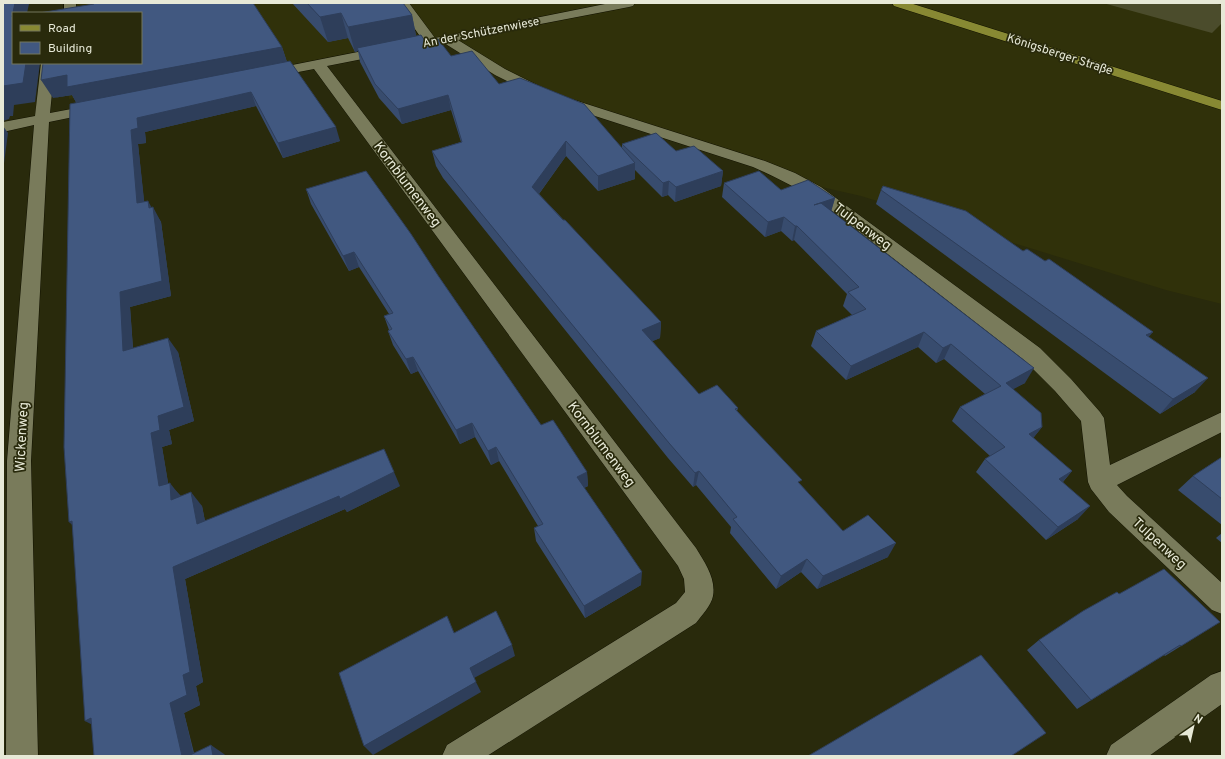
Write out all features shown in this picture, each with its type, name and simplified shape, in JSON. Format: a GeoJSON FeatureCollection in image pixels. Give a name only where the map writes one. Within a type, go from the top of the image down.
{"type":"FeatureCollection","features":[{"type":"Feature","properties":{"kind":"main road","name":"Königsberger Straße"},"geometry":{"type":"LineString","coordinates":[[898,3],[1222,106]]}},
{"type":"Feature","properties":{"kind":"street"},"geometry":{"type":"LineString","coordinates":[[403,3],[439,40]]}},
{"type":"Feature","properties":{"kind":"street","name":"An der Schützenwiese"},"geometry":{"type":"LineString","coordinates":[[416,45],[629,3]]}},
{"type":"Feature","properties":{"kind":"street","name":"Tulpenweg"},"geometry":{"type":"LineString","coordinates":[[439,40],[532,88],[566,102],[759,164],[815,191],[848,214],[1032,354],[1063,385],[1092,418],[1100,482],[1118,504],[1222,601]]}},
{"type":"Feature","properties":{"kind":"street"},"geometry":{"type":"LineString","coordinates":[[257,76],[401,48]]}},
{"type":"Feature","properties":{"kind":"street","name":"Wickenweg"},"geometry":{"type":"LineString","coordinates":[[22,756],[19,461],[42,120],[48,64]]}},
{"type":"Feature","properties":{"kind":"street","name":"Kornblumenweg"},"geometry":{"type":"LineString","coordinates":[[318,64],[687,557],[698,577],[699,596],[686,613],[458,756]]}},
{"type":"Feature","properties":{"kind":"street"},"geometry":{"type":"LineString","coordinates":[[3,127],[111,106]]}},
{"type":"Feature","properties":{"kind":"street"},"geometry":{"type":"LineString","coordinates":[[1100,482],[1222,421]]}},
{"type":"Feature","properties":{"kind":"street"},"geometry":{"type":"LineString","coordinates":[[1122,756],[1222,686]]}},
{"type":"Feature","properties":{"kind":"shaded area"},"geometry":{"type":"Polygon","coordinates":[[[64,3],[1222,3],[1222,304],[1166,290],[861,196],[800,182],[564,100],[449,40],[69,99],[67,64],[142,64],[142,12],[65,12],[64,3]]]}},
{"type":"Feature","properties":{"kind":"green space"},"geometry":{"type":"Polygon","coordinates":[[[1103,3],[1214,3],[1222,5],[1222,23],[1212,33],[1103,3]]]}},
{"type":"Feature","properties":{"kind":"building"},"geometry":{"type":"Polygon","coordinates":[[[3,3],[15,3],[12,12],[12,64],[26,64],[23,83],[3,86],[3,3]]]}},
{"type":"Feature","properties":{"kind":"building"},"geometry":{"type":"Polygon","coordinates":[[[253,3],[282,47],[67,87],[67,75],[41,80],[43,64],[142,64],[142,12],[45,12],[94,4],[253,3]]]}},
{"type":"Feature","properties":{"kind":"building"},"geometry":{"type":"Polygon","coordinates":[[[307,3],[403,3],[412,15],[348,27],[341,13],[320,17],[307,3]]]}},
{"type":"Feature","properties":{"kind":"building"},"geometry":{"type":"Polygon","coordinates":[[[421,35],[425,41],[438,39],[451,56],[472,51],[499,84],[520,78],[584,104],[635,163],[598,176],[566,141],[532,187],[661,322],[642,330],[699,394],[717,385],[738,408],[735,409],[802,480],[798,482],[843,531],[868,515],[896,543],[823,576],[807,559],[781,576],[733,519],[737,517],[699,471],[695,473],[669,443],[440,163],[432,151],[462,142],[448,95],[398,109],[375,84],[357,48],[421,35]]]}},
{"type":"Feature","properties":{"kind":"building"},"geometry":{"type":"Polygon","coordinates":[[[290,61],[336,127],[278,143],[251,92],[137,118],[138,128],[131,130],[137,203],[148,201],[149,208],[153,207],[162,281],[120,292],[123,351],[168,338],[184,407],[158,416],[160,430],[151,433],[159,486],[170,483],[171,500],[191,492],[197,524],[384,449],[394,472],[340,499],[339,496],[173,567],[190,672],[183,675],[187,695],[170,703],[182,756],[94,756],[91,718],[85,721],[72,521],[69,522],[64,447],[70,104],[290,61]]]}},
{"type":"Feature","properties":{"kind":"building"},"geometry":{"type":"Polygon","coordinates":[[[656,133],[676,151],[694,146],[723,171],[676,187],[669,181],[663,183],[622,144],[656,133]]]}},
{"type":"Feature","properties":{"kind":"building"},"geometry":{"type":"Polygon","coordinates":[[[366,171],[411,234],[541,425],[553,420],[587,472],[577,477],[642,572],[584,606],[534,528],[543,524],[496,447],[488,451],[472,423],[456,430],[413,357],[406,359],[388,331],[392,329],[384,316],[393,313],[354,252],[343,256],[306,189],[366,171]]]}},
{"type":"Feature","properties":{"kind":"building"},"geometry":{"type":"Polygon","coordinates":[[[759,171],[781,190],[808,180],[835,198],[814,205],[821,203],[1034,368],[1006,383],[1041,413],[1042,427],[1029,434],[1072,471],[1059,479],[1090,506],[1058,527],[985,459],[1005,447],[960,407],[1001,386],[951,344],[943,348],[924,332],[851,366],[816,331],[866,309],[848,292],[859,287],[797,226],[784,217],[768,222],[724,183],[759,171]]]}},
{"type":"Feature","properties":{"kind":"building"},"geometry":{"type":"Polygon","coordinates":[[[883,186],[966,211],[1023,251],[1027,249],[1045,261],[1049,259],[1153,332],[1146,335],[1208,378],[1173,399],[881,190],[883,186]]]}},
{"type":"Feature","properties":{"kind":"building"},"geometry":{"type":"Polygon","coordinates":[[[1222,457],[1222,499],[1193,476],[1222,457]]]}},
{"type":"Feature","properties":{"kind":"building"},"geometry":{"type":"Polygon","coordinates":[[[1164,569],[1220,622],[1091,700],[1039,640],[1083,611],[1117,592],[1119,594],[1164,569]]]}},
{"type":"Feature","properties":{"kind":"building"},"geometry":{"type":"Polygon","coordinates":[[[496,611],[512,645],[470,668],[476,682],[364,746],[339,673],[447,616],[454,633],[496,611]]]}},
{"type":"Feature","properties":{"kind":"building"},"geometry":{"type":"Polygon","coordinates":[[[981,655],[1046,733],[1011,756],[808,756],[981,655]]]}},
{"type":"Feature","properties":{"kind":"building"},"geometry":{"type":"Polygon","coordinates":[[[211,745],[213,756],[188,756],[211,745]]]}}]}
